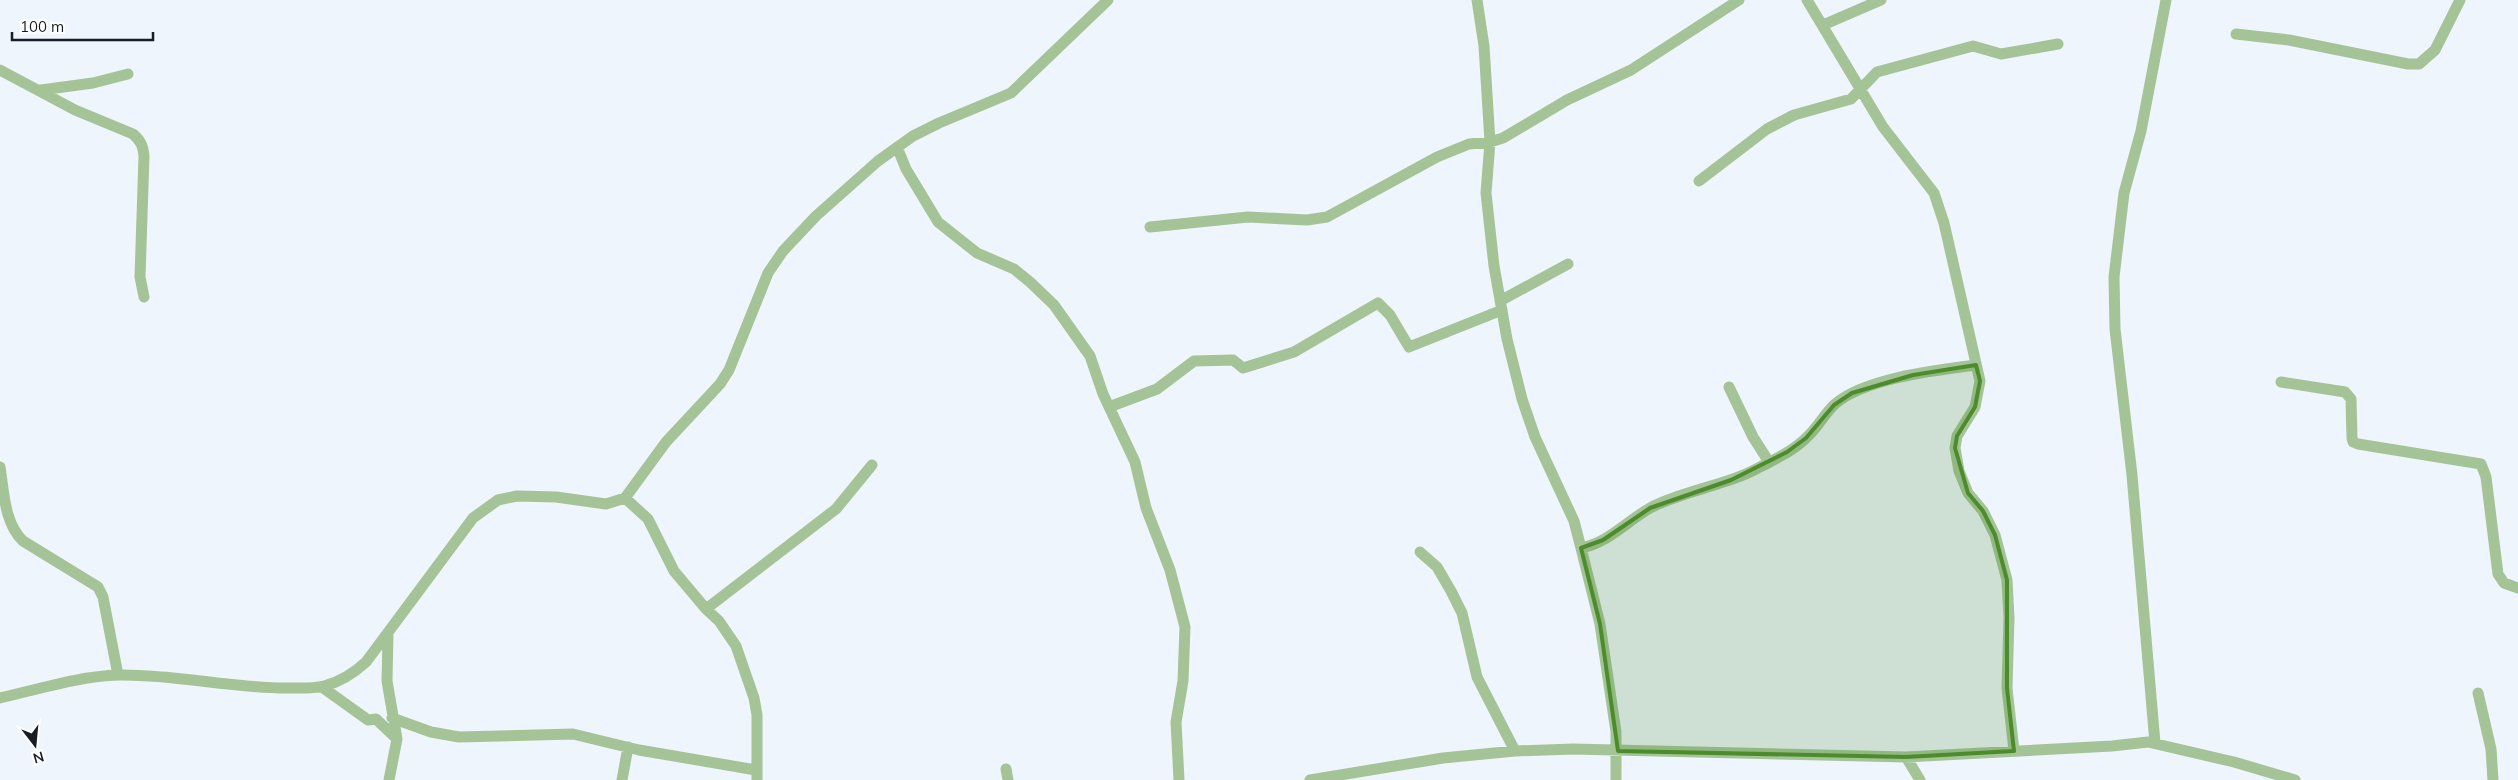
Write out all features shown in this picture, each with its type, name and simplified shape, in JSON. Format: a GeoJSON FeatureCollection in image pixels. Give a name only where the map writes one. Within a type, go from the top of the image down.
{"type":"FeatureCollection","features":[{"type":"Feature","properties":{"kind":"street"},"geometry":{"type":"LineString","coordinates":[[0,698],[95,677],[118,675],[181,678],[269,688],[322,686],[353,673],[366,662],[473,518],[483,508],[498,500],[517,496],[556,497],[606,504],[625,498],[666,442],[720,384],[729,370],[768,273],[782,251],[842,192],[897,147],[939,122],[1012,93],[1108,0]]}},
{"type":"Feature","properties":{"kind":"street"},"geometry":{"type":"LineString","coordinates":[[1477,0],[1484,46],[1490,142],[1486,194],[1501,305],[1522,399],[1536,437],[1574,522],[1600,624],[1618,751],[1616,780]]}},
{"type":"Feature","properties":{"kind":"street"},"geometry":{"type":"LineString","coordinates":[[1150,227],[1248,217],[1307,220],[1327,217],[1436,157],[1469,144],[1490,142],[1519,130],[1566,100],[1631,70],[1739,0]]}},
{"type":"Feature","properties":{"kind":"street"},"geometry":{"type":"LineString","coordinates":[[1807,0],[1824,25],[1883,127],[1934,193],[1946,232],[1962,310],[1980,381],[1975,408],[1957,436],[1955,448],[1959,471],[1968,493],[1984,511],[1994,535],[2007,580],[2009,618],[2008,698],[2014,751]]}},
{"type":"Feature","properties":{"kind":"street"},"geometry":{"type":"LineString","coordinates":[[1824,25],[1882,0]]}},
{"type":"Feature","properties":{"kind":"street"},"geometry":{"type":"LineString","coordinates":[[2155,743],[2132,475],[2116,329],[2114,277],[2124,192],[2141,131],[2166,0]]}},
{"type":"Feature","properties":{"kind":"street"},"geometry":{"type":"LineString","coordinates":[[2236,34],[2289,40],[2419,64],[2435,50],[2460,0]]}},
{"type":"Feature","properties":{"kind":"street"},"geometry":{"type":"LineString","coordinates":[[1699,181],[1767,129],[1794,115],[1851,99],[1877,72],[1973,46],[2000,54],[2058,44]]}},
{"type":"Feature","properties":{"kind":"street"},"geometry":{"type":"LineString","coordinates":[[0,70],[41,90],[75,110],[133,134],[143,146],[144,198],[140,242],[140,277],[144,297]]}},
{"type":"Feature","properties":{"kind":"street"},"geometry":{"type":"LineString","coordinates":[[41,90],[93,83],[128,74]]}},
{"type":"Feature","properties":{"kind":"street"},"geometry":{"type":"LineString","coordinates":[[897,147],[906,169],[938,222],[976,252],[1014,269],[1054,305],[1090,356],[1109,407],[1134,462],[1146,508],[1170,570],[1185,627],[1183,681],[1176,722],[1178,780]]}},
{"type":"Feature","properties":{"kind":"street"},"geometry":{"type":"LineString","coordinates":[[1109,407],[1157,389],[1194,361],[1233,360],[1243,368],[1294,352],[1378,303],[1390,315],[1409,347],[1501,305],[1568,264]]}},
{"type":"Feature","properties":{"kind":"street"},"geometry":{"type":"LineString","coordinates":[[1581,548],[1603,540],[1650,508],[1731,480],[1769,462],[1806,438],[1834,404],[1852,393],[1868,386],[1913,375],[1976,365]]}},
{"type":"Feature","properties":{"kind":"street"},"geometry":{"type":"LineString","coordinates":[[2281,382],[2345,392],[2351,400],[2353,442],[2481,464],[2486,477],[2498,574],[2504,583],[2518,588]]}},
{"type":"Feature","properties":{"kind":"street"},"geometry":{"type":"LineString","coordinates":[[1729,388],[1753,437],[1769,462]]}},
{"type":"Feature","properties":{"kind":"street"},"geometry":{"type":"LineString","coordinates":[[706,609],[836,509],[872,465]]}},
{"type":"Feature","properties":{"kind":"street"},"geometry":{"type":"LineString","coordinates":[[0,466],[9,521],[13,532],[23,541],[98,587],[103,597],[118,675]]}},
{"type":"Feature","properties":{"kind":"street"},"geometry":{"type":"LineString","coordinates":[[392,718],[431,732],[459,737],[573,734],[756,775],[758,724],[754,698],[729,633],[674,571],[648,519],[625,498]]}},
{"type":"Feature","properties":{"kind":"street"},"geometry":{"type":"LineString","coordinates":[[1420,552],[1437,567],[1459,606],[1477,677],[1515,751]]}},
{"type":"Feature","properties":{"kind":"street"},"geometry":{"type":"LineString","coordinates":[[388,634],[388,681],[392,718],[397,739],[389,780]]}},
{"type":"Feature","properties":{"kind":"street"},"geometry":{"type":"LineString","coordinates":[[322,686],[368,720],[376,719],[397,739]]}},
{"type":"Feature","properties":{"kind":"street"},"geometry":{"type":"LineString","coordinates":[[2478,693],[2491,749],[2493,780]]}},
{"type":"Feature","properties":{"kind":"street"},"geometry":{"type":"LineString","coordinates":[[1310,780],[1443,758],[1515,751],[1618,751],[1906,758],[2155,743],[2234,762],[2295,780]]}},
{"type":"Feature","properties":{"kind":"street"},"geometry":{"type":"LineString","coordinates":[[622,780],[628,747]]}},
{"type":"Feature","properties":{"kind":"street"},"geometry":{"type":"LineString","coordinates":[[1906,758],[1920,780]]}},
{"type":"Feature","properties":{"kind":"highlighted area"},"geometry":{"type":"Polygon","coordinates":[[[1976,365],[1980,381],[1975,407],[1957,436],[1955,448],[1968,493],[1983,511],[1995,535],[2007,580],[2007,688],[2014,751],[1906,757],[1618,751],[1600,624],[1581,548],[1603,540],[1650,508],[1731,480],[1787,452],[1806,438],[1834,405],[1852,393],[1913,375],[1976,365]]]}}]}
